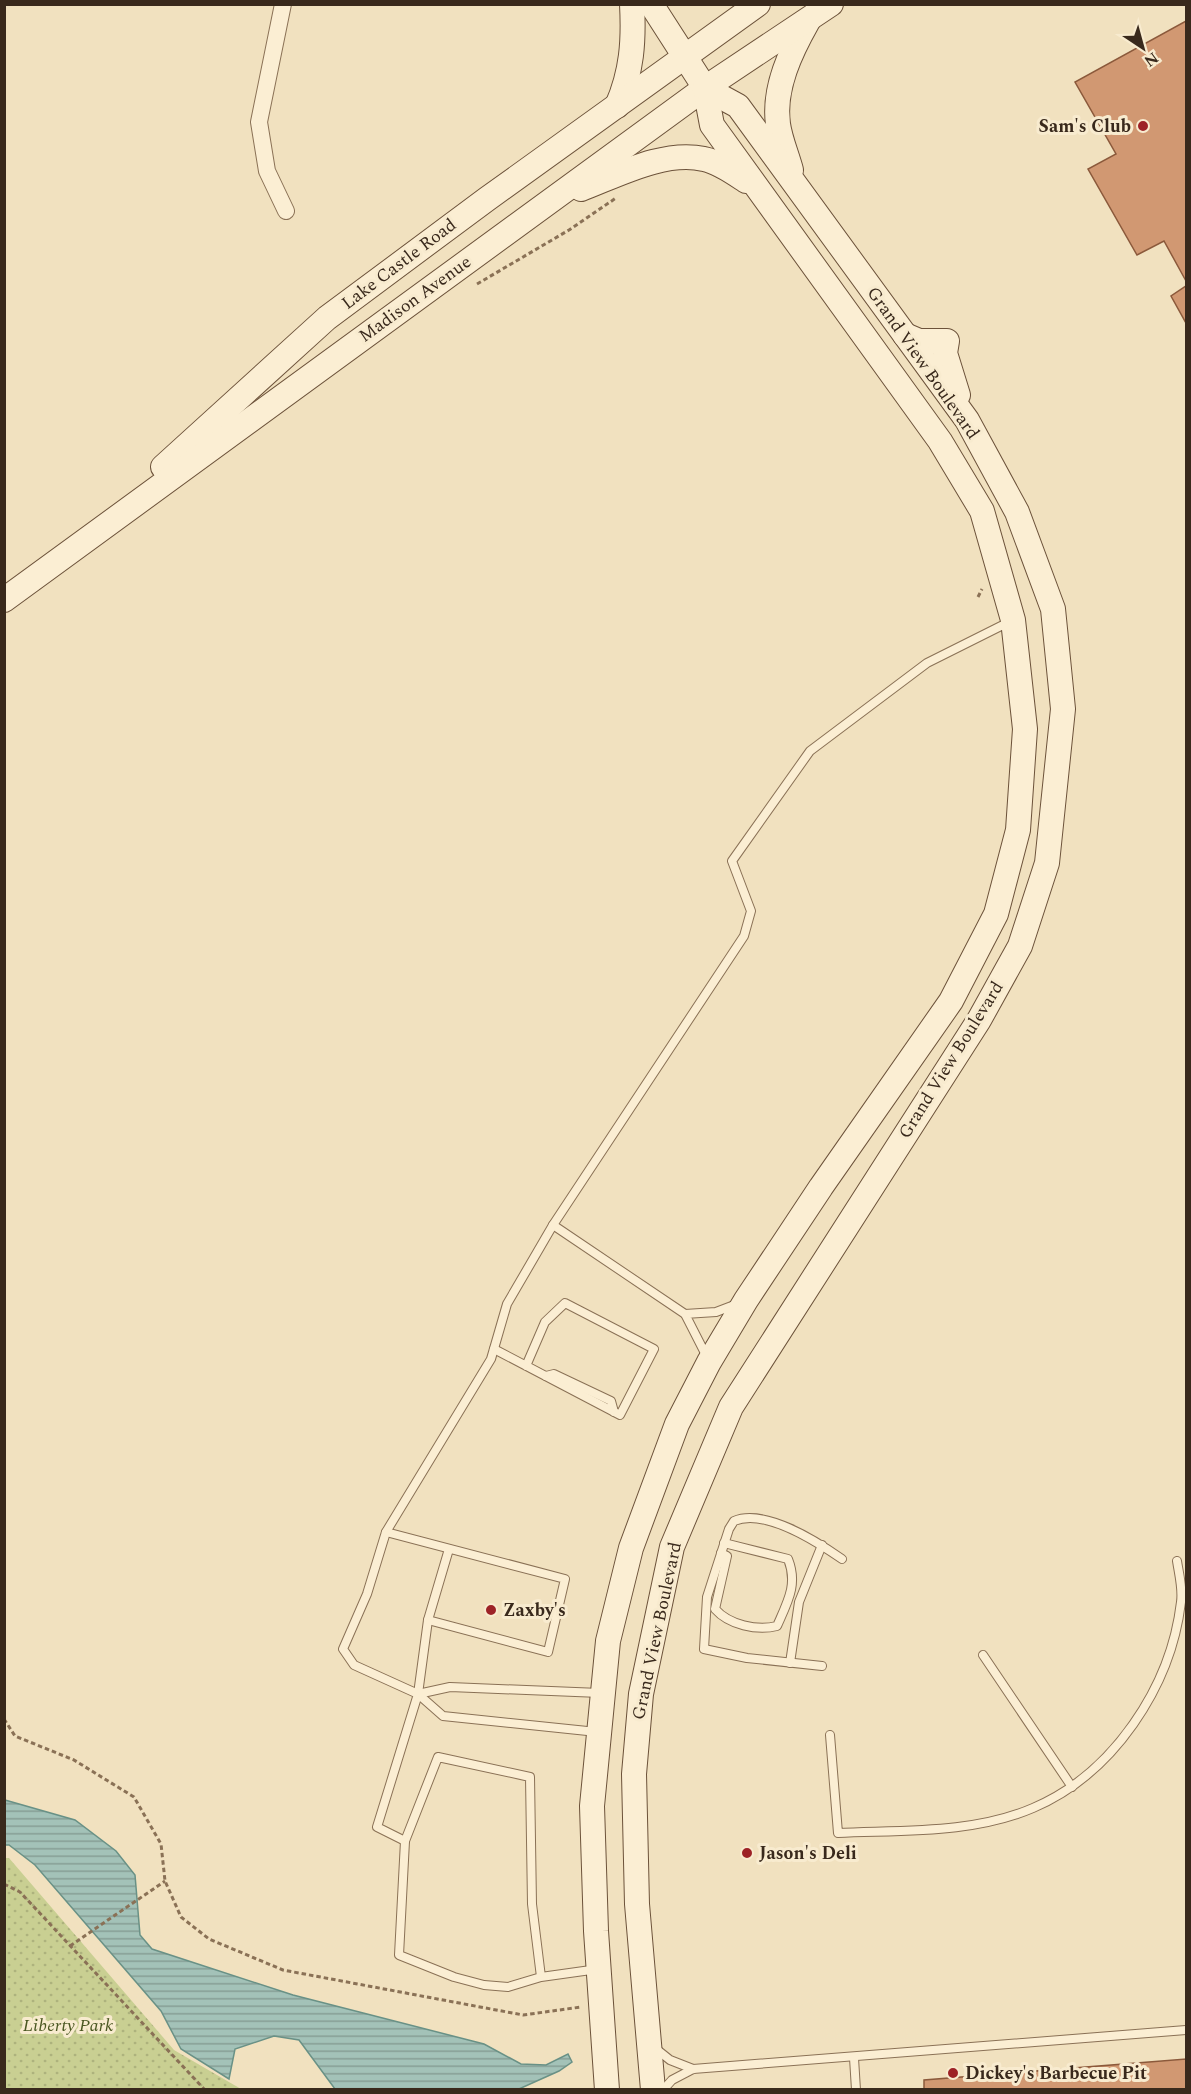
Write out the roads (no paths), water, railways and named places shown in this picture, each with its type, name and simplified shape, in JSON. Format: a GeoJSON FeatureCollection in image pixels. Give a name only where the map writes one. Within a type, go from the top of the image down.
{"type":"FeatureCollection","features":[{"type":"Feature","properties":{"kind":"main road"},"geometry":{"type":"LineString","coordinates":[[617,106],[627,84],[632,58],[632,4]]}},
{"type":"Feature","properties":{"kind":"main road","name":"Grand View Boulevard"},"geometry":{"type":"LineString","coordinates":[[607,2090],[598,1969],[592,1806],[597,1732],[608,1641],[631,1548],[677,1424],[709,1362],[746,1300],[821,1187],[951,1001],[996,914],[1018,830],[1024,729],[1013,620],[982,511],[940,441],[712,125],[705,88],[651,4]]}},
{"type":"Feature","properties":{"kind":"main road","name":"Lake Castle Road"},"geometry":{"type":"LineString","coordinates":[[66,555],[327,318],[758,4]]}},
{"type":"Feature","properties":{"kind":"main road","name":"Madison Avenue"},"geometry":{"type":"LineString","coordinates":[[4,600],[705,88],[831,4]]}},
{"type":"Feature","properties":{"kind":"main road"},"geometry":{"type":"LineString","coordinates":[[795,184],[778,124],[780,90],[789,59],[809,19]]}},
{"type":"Feature","properties":{"kind":"main road","name":"Grand View Boulevard"},"geometry":{"type":"LineString","coordinates":[[653,2090],[637,1904],[634,1774],[641,1694],[672,1546],[731,1407],[979,1020],[1020,946],[1047,863],[1063,709],[1053,609],[1017,512],[967,420],[738,106],[705,88]]}},
{"type":"Feature","properties":{"kind":"main road"},"geometry":{"type":"LineString","coordinates":[[551,200],[637,167],[680,158],[705,159],[725,168],[757,190]]}},
{"type":"Feature","properties":{"kind":"street"},"geometry":{"type":"LineString","coordinates":[[283,4],[259,122],[267,171],[286,211]]}},
{"type":"Feature","properties":{"kind":"lane"},"geometry":{"type":"LineString","coordinates":[[597,1732],[442,1716],[418,1694],[354,1665],[344,1649],[367,1594],[386,1532],[491,1359],[507,1304],[553,1225],[744,936],[751,911],[732,861],[810,751],[927,663],[1013,620]]}},
{"type":"Feature","properties":{"kind":"lane"},"geometry":{"type":"LineString","coordinates":[[553,1225],[685,1314],[709,1362]]}},
{"type":"Feature","properties":{"kind":"lane"},"geometry":{"type":"LineString","coordinates":[[685,1314],[716,1312],[746,1300]]}},
{"type":"Feature","properties":{"kind":"lane"},"geometry":{"type":"LineString","coordinates":[[494,1349],[526,1366],[620,1415],[654,1349],[565,1303],[545,1322],[526,1366]]}},
{"type":"Feature","properties":{"kind":"lane"},"geometry":{"type":"LineString","coordinates":[[822,1666],[704,1649],[707,1597],[724,1543],[734,1521],[745,1516],[804,1534],[842,1559]]}},
{"type":"Feature","properties":{"kind":"lane"},"geometry":{"type":"LineString","coordinates":[[386,1532],[565,1579],[548,1652],[428,1620]]}},
{"type":"Feature","properties":{"kind":"lane"},"geometry":{"type":"LineString","coordinates":[[721,1553],[727,1556],[715,1609],[723,1618],[763,1629],[777,1626],[795,1575],[788,1559],[724,1543]]}},
{"type":"Feature","properties":{"kind":"lane"},"geometry":{"type":"LineString","coordinates":[[790,1663],[799,1602],[822,1545]]}},
{"type":"Feature","properties":{"kind":"lane"},"geometry":{"type":"LineString","coordinates":[[405,1841],[378,1827],[418,1694],[428,1620],[448,1549]]}},
{"type":"Feature","properties":{"kind":"lane"},"geometry":{"type":"LineString","coordinates":[[830,1735],[838,1833],[929,1829],[976,1824],[1032,1809],[1072,1787],[1116,1746],[1152,1697],[1173,1648],[1182,1599],[1177,1561]]}},
{"type":"Feature","properties":{"kind":"lane"},"geometry":{"type":"LineString","coordinates":[[983,1655],[1072,1787]]}},
{"type":"Feature","properties":{"kind":"lane"},"geometry":{"type":"LineString","coordinates":[[418,1694],[450,1688],[602,1693]]}},
{"type":"Feature","properties":{"kind":"lane"},"geometry":{"type":"LineString","coordinates":[[541,1977],[532,1904],[530,1777],[438,1757],[405,1841],[399,1956],[484,1986],[508,1988],[541,1977],[598,1969]]}},
{"type":"Feature","properties":{"kind":"lane"},"geometry":{"type":"LineString","coordinates":[[663,2090],[672,2080],[693,2069],[1186,2030]]}},
{"type":"Feature","properties":{"kind":"lane"},"geometry":{"type":"LineString","coordinates":[[649,2044],[670,2060],[693,2069]]}},
{"type":"Feature","properties":{"kind":"lane"},"geometry":{"type":"LineString","coordinates":[[854,2058],[856,2090]]}},
{"type":"Feature","properties":{"kind":"water"},"geometry":{"type":"Polygon","coordinates":[[[5,1800],[75,1820],[116,1851],[135,1875],[140,1935],[152,1949],[293,1995],[484,2044],[521,2064],[546,2065],[568,2054],[572,2062],[559,2071],[519,2089],[335,2089],[299,2040],[274,2036],[235,2049],[229,2079],[181,2049],[161,2011],[35,1865],[9,1845],[5,1845],[5,1800]]]}},
{"type":"Feature","properties":{"kind":"place","name":"Sam's Club"},"geometry":{"type":"Point","coordinates":[1143,126]}},
{"type":"Feature","properties":{"kind":"place","name":"Zaxby's"},"geometry":{"type":"Point","coordinates":[491,1610]}},
{"type":"Feature","properties":{"kind":"place","name":"Jason's Deli"},"geometry":{"type":"Point","coordinates":[747,1853]}},
{"type":"Feature","properties":{"kind":"place","name":"Dickey's Barbecue Pit"},"geometry":{"type":"Point","coordinates":[953,2073]}},
{"type":"Feature","properties":{"kind":"park label","name":"Liberty Park"},"geometry":{"type":"Point","coordinates":[68,2025]}}]}
